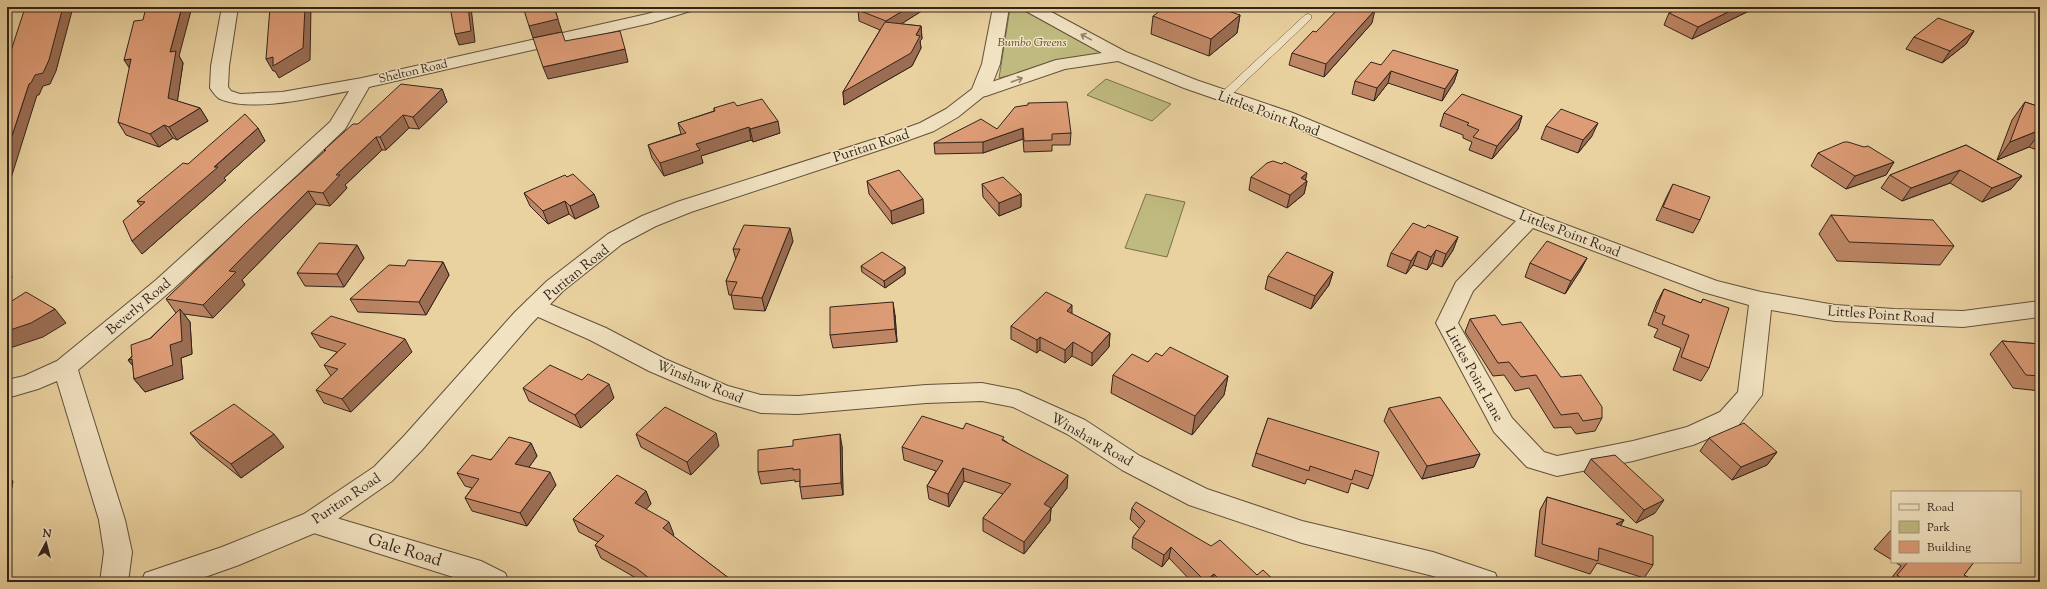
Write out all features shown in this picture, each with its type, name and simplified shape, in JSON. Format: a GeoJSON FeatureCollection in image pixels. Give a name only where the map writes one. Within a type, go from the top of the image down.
{"type":"FeatureCollection","features":[{"type":"Feature","properties":{"kind":"street","name":"Shelton Road"},"geometry":{"type":"LineString","coordinates":[[230,7],[220,66],[219,88],[225,95],[240,99],[254,100],[282,97],[362,83],[651,18],[688,7]]}},
{"type":"Feature","properties":{"kind":"street"},"geometry":{"type":"LineString","coordinates":[[980,92],[991,64],[1001,7]]}},
{"type":"Feature","properties":{"kind":"street","name":"Littles Point Road"},"geometry":{"type":"LineString","coordinates":[[1030,7],[1120,56],[1224,96],[1292,120],[1530,219],[1711,287],[1761,300],[1835,313],[1894,317],[1963,319],[2040,309]]}},
{"type":"Feature","properties":{"kind":"street","name":"Littles Point Road"},"geometry":{"type":"LineString","coordinates":[[980,92],[1062,64],[1120,56]]}},
{"type":"Feature","properties":{"kind":"street","name":"Beverly Road"},"geometry":{"type":"LineString","coordinates":[[7,389],[30,383],[65,367],[164,285],[301,161],[338,125],[362,83]]}},
{"type":"Feature","properties":{"kind":"street","name":"Puritan Road"},"geometry":{"type":"LineString","coordinates":[[155,582],[229,557],[313,522],[383,474],[413,443],[493,351],[535,306],[573,271],[615,240],[649,221],[735,189],[926,126],[952,113],[980,92]]}},
{"type":"Feature","properties":{"kind":"street","name":"Littles Point Lane"},"geometry":{"type":"LineString","coordinates":[[1530,219],[1464,287],[1447,323],[1503,425],[1536,460],[1557,466],[1633,451],[1693,435],[1730,418],[1750,395],[1761,300]]}},
{"type":"Feature","properties":{"kind":"street","name":"Winshaw Road"},"geometry":{"type":"LineString","coordinates":[[535,306],[598,334],[658,365],[722,393],[761,404],[798,405],[926,394],[982,392],[1018,399],[1076,427],[1131,463],[1198,496],[1302,532],[1433,564],[1486,582]]}},
{"type":"Feature","properties":{"kind":"street"},"geometry":{"type":"LineString","coordinates":[[65,367],[112,520],[118,552],[114,582]]}},
{"type":"Feature","properties":{"kind":"street","name":"Gale Road"},"geometry":{"type":"LineString","coordinates":[[313,522],[471,569],[495,582]]}},
{"type":"Feature","properties":{"kind":"lane"},"geometry":{"type":"LineString","coordinates":[[1224,96],[1308,17]]}},
{"type":"Feature","properties":{"kind":"green space","name":"Bumbo Greens"},"geometry":{"type":"Polygon","coordinates":[[[1010,8],[1032,11],[1105,52],[999,78],[1010,8]]]}},
{"type":"Feature","properties":{"kind":"green space"},"geometry":{"type":"Polygon","coordinates":[[[1106,79],[1171,104],[1152,121],[1087,95],[1106,79]]]}},
{"type":"Feature","properties":{"kind":"green space"},"geometry":{"type":"Polygon","coordinates":[[[1146,194],[1185,202],[1167,257],[1125,248],[1146,194]]]}},
{"type":"Feature","properties":{"kind":"building"},"geometry":{"type":"Polygon","coordinates":[[[26,7],[63,7],[49,60],[43,73],[35,75],[29,84],[7,151],[7,71],[11,62],[7,63],[26,7]]]}},
{"type":"Feature","properties":{"kind":"building"},"geometry":{"type":"Polygon","coordinates":[[[146,7],[182,7],[170,52],[176,51],[168,98],[200,108],[169,127],[164,125],[150,134],[118,122],[131,59],[124,60],[134,21],[143,20],[146,7]]]}},
{"type":"Feature","properties":{"kind":"building"},"geometry":{"type":"Polygon","coordinates":[[[270,7],[305,7],[303,48],[273,66],[273,57],[266,59],[270,7]]]}},
{"type":"Feature","properties":{"kind":"building"},"geometry":{"type":"Polygon","coordinates":[[[450,7],[468,7],[471,31],[455,34],[450,7]]]}},
{"type":"Feature","properties":{"kind":"building"},"geometry":{"type":"Polygon","coordinates":[[[523,7],[554,7],[558,19],[529,26],[523,7]]]}},
{"type":"Feature","properties":{"kind":"building"},"geometry":{"type":"Polygon","coordinates":[[[863,7],[909,7],[886,21],[858,10],[863,7]]]}},
{"type":"Feature","properties":{"kind":"building"},"geometry":{"type":"Polygon","coordinates":[[[1165,7],[1216,7],[1240,15],[1211,39],[1153,16],[1165,7]]]}},
{"type":"Feature","properties":{"kind":"building"},"geometry":{"type":"Polygon","coordinates":[[[1340,7],[1364,7],[1375,10],[1326,64],[1292,53],[1313,31],[1316,32],[1340,7]]]}},
{"type":"Feature","properties":{"kind":"building"},"geometry":{"type":"Polygon","coordinates":[[[1683,7],[1738,7],[1698,27],[1669,13],[1683,7]]]}},
{"type":"Feature","properties":{"kind":"building"},"geometry":{"type":"Polygon","coordinates":[[[1938,18],[1974,31],[1950,51],[1914,37],[1938,18]]]}},
{"type":"Feature","properties":{"kind":"building"},"geometry":{"type":"Polygon","coordinates":[[[885,22],[921,26],[916,35],[920,36],[911,53],[843,92],[885,22]]]}},
{"type":"Feature","properties":{"kind":"building"},"geometry":{"type":"Polygon","coordinates":[[[620,31],[625,49],[543,67],[533,38],[562,32],[565,41],[620,31]]]}},
{"type":"Feature","properties":{"kind":"building"},"geometry":{"type":"Polygon","coordinates":[[[1393,50],[1458,70],[1445,89],[1391,71],[1377,88],[1355,81],[1371,62],[1381,65],[1393,50]]]}},
{"type":"Feature","properties":{"kind":"building"},"geometry":{"type":"Polygon","coordinates":[[[401,84],[442,89],[413,117],[403,115],[380,137],[376,137],[336,175],[340,175],[323,193],[308,191],[229,271],[236,272],[203,305],[166,299],[246,222],[326,150],[324,150],[353,124],[358,124],[401,84]]]}},
{"type":"Feature","properties":{"kind":"building"},"geometry":{"type":"Polygon","coordinates":[[[1462,94],[1522,116],[1497,146],[1473,137],[1479,130],[1467,125],[1469,123],[1444,113],[1462,94]]]}},
{"type":"Feature","properties":{"kind":"building"},"geometry":{"type":"Polygon","coordinates":[[[762,99],[778,121],[750,129],[749,127],[696,144],[700,150],[660,163],[648,145],[686,133],[678,123],[715,111],[714,108],[734,102],[737,106],[762,99]]]}},
{"type":"Feature","properties":{"kind":"building"},"geometry":{"type":"Polygon","coordinates":[[[1067,102],[1071,133],[1052,134],[1052,140],[1024,141],[1023,128],[983,142],[934,143],[981,119],[997,129],[1015,107],[1028,105],[1028,103],[1067,102]]]}},
{"type":"Feature","properties":{"kind":"building"},"geometry":{"type":"Polygon","coordinates":[[[2025,102],[2040,107],[2040,130],[2010,142],[2025,102]]]}},
{"type":"Feature","properties":{"kind":"building"},"geometry":{"type":"Polygon","coordinates":[[[1561,109],[1598,123],[1583,140],[1546,126],[1561,109]]]}},
{"type":"Feature","properties":{"kind":"building"},"geometry":{"type":"Polygon","coordinates":[[[245,114],[258,128],[214,167],[218,167],[132,241],[123,221],[145,202],[137,201],[183,163],[188,164],[245,114]]]}},
{"type":"Feature","properties":{"kind":"building"},"geometry":{"type":"Polygon","coordinates":[[[1844,142],[1864,147],[1868,146],[1894,162],[1855,176],[1818,153],[1844,142]]]}},
{"type":"Feature","properties":{"kind":"building"},"geometry":{"type":"Polygon","coordinates":[[[1966,145],[2022,176],[1992,188],[1960,170],[1911,188],[1890,175],[1966,145]]]}},
{"type":"Feature","properties":{"kind":"building"},"geometry":{"type":"Polygon","coordinates":[[[1273,161],[1282,164],[1284,162],[1307,173],[1301,178],[1307,181],[1290,195],[1251,177],[1267,163],[1273,161]]]}},
{"type":"Feature","properties":{"kind":"building"},"geometry":{"type":"Polygon","coordinates":[[[899,170],[923,199],[891,211],[867,181],[899,170]]]}},
{"type":"Feature","properties":{"kind":"building"},"geometry":{"type":"Polygon","coordinates":[[[573,174],[594,194],[570,206],[565,201],[543,211],[524,193],[565,175],[567,177],[573,174]]]}},
{"type":"Feature","properties":{"kind":"building"},"geometry":{"type":"Polygon","coordinates":[[[1003,177],[1021,194],[999,203],[982,184],[1003,177]]]}},
{"type":"Feature","properties":{"kind":"building"},"geometry":{"type":"Polygon","coordinates":[[[1673,184],[1710,197],[1700,220],[1663,207],[1673,184]]]}},
{"type":"Feature","properties":{"kind":"building"},"geometry":{"type":"Polygon","coordinates":[[[1831,215],[1933,220],[1954,246],[1849,242],[1831,215]]]}},
{"type":"Feature","properties":{"kind":"building"},"geometry":{"type":"Polygon","coordinates":[[[1413,223],[1425,228],[1428,225],[1458,237],[1446,254],[1436,250],[1431,257],[1418,251],[1411,261],[1391,253],[1413,223]]]}},
{"type":"Feature","properties":{"kind":"building"},"geometry":{"type":"Polygon","coordinates":[[[744,225],[790,228],[762,298],[731,295],[737,282],[726,281],[740,249],[733,249],[744,225]]]}},
{"type":"Feature","properties":{"kind":"building"},"geometry":{"type":"Polygon","coordinates":[[[1547,241],[1587,258],[1571,281],[1530,263],[1547,241]]]}},
{"type":"Feature","properties":{"kind":"building"},"geometry":{"type":"Polygon","coordinates":[[[319,243],[357,245],[337,274],[297,273],[319,243]]]}},
{"type":"Feature","properties":{"kind":"building"},"geometry":{"type":"Polygon","coordinates":[[[882,252],[905,267],[884,281],[861,266],[882,252]]]}},
{"type":"Feature","properties":{"kind":"building"},"geometry":{"type":"Polygon","coordinates":[[[1287,252],[1333,272],[1315,296],[1268,276],[1287,252]]]}},
{"type":"Feature","properties":{"kind":"building"},"geometry":{"type":"Polygon","coordinates":[[[408,260],[443,262],[419,302],[350,299],[389,265],[405,266],[408,260]]]}},
{"type":"Feature","properties":{"kind":"building"},"geometry":{"type":"Polygon","coordinates":[[[1664,289],[1701,303],[1703,299],[1729,308],[1709,368],[1681,357],[1689,335],[1662,324],[1665,316],[1655,312],[1664,289]]]}},
{"type":"Feature","properties":{"kind":"building"},"geometry":{"type":"Polygon","coordinates":[[[26,292],[55,309],[31,323],[7,331],[7,304],[26,292]]]}},
{"type":"Feature","properties":{"kind":"building"},"geometry":{"type":"Polygon","coordinates":[[[1046,292],[1072,305],[1067,311],[1110,333],[1092,353],[1073,342],[1065,350],[1040,337],[1037,340],[1011,326],[1046,292]]]}},
{"type":"Feature","properties":{"kind":"building"},"geometry":{"type":"Polygon","coordinates":[[[893,302],[895,329],[830,335],[830,307],[893,302]]]}},
{"type":"Feature","properties":{"kind":"building"},"geometry":{"type":"Polygon","coordinates":[[[180,309],[182,341],[170,345],[173,365],[134,379],[132,359],[128,360],[132,357],[131,345],[151,338],[180,309]]]}},
{"type":"Feature","properties":{"kind":"building"},"geometry":{"type":"Polygon","coordinates":[[[1495,315],[1502,325],[1521,322],[1561,377],[1581,375],[1602,407],[1602,418],[1583,421],[1578,413],[1561,415],[1536,375],[1521,377],[1509,362],[1498,363],[1470,319],[1495,315]]]}},
{"type":"Feature","properties":{"kind":"building"},"geometry":{"type":"Polygon","coordinates":[[[331,316],[405,339],[342,399],[316,390],[338,369],[324,365],[346,344],[311,333],[331,316]]]}},
{"type":"Feature","properties":{"kind":"building"},"geometry":{"type":"Polygon","coordinates":[[[2002,341],[2040,344],[2040,376],[2026,375],[2002,341]]]}},
{"type":"Feature","properties":{"kind":"building"},"geometry":{"type":"Polygon","coordinates":[[[1170,347],[1228,376],[1195,416],[1113,375],[1132,354],[1148,362],[1156,353],[1162,356],[1170,347]]]}},
{"type":"Feature","properties":{"kind":"building"},"geometry":{"type":"Polygon","coordinates":[[[550,365],[582,380],[588,374],[609,384],[575,415],[523,388],[550,365]]]}},
{"type":"Feature","properties":{"kind":"building"},"geometry":{"type":"Polygon","coordinates":[[[1440,397],[1480,454],[1427,466],[1389,408],[1440,397]]]}},
{"type":"Feature","properties":{"kind":"building"},"geometry":{"type":"Polygon","coordinates":[[[234,404],[274,434],[231,464],[190,433],[234,404]]]}},
{"type":"Feature","properties":{"kind":"building"},"geometry":{"type":"Polygon","coordinates":[[[665,407],[716,433],[687,462],[636,434],[665,407]]]}},
{"type":"Feature","properties":{"kind":"building"},"geometry":{"type":"Polygon","coordinates":[[[922,416],[963,429],[966,423],[1004,437],[1002,440],[1068,475],[1044,504],[1051,508],[1024,542],[983,518],[1011,484],[963,468],[948,494],[927,486],[943,461],[902,447],[922,416]]]}},
{"type":"Feature","properties":{"kind":"building"},"geometry":{"type":"Polygon","coordinates":[[[1268,418],[1379,452],[1373,476],[1355,470],[1352,480],[1310,466],[1309,471],[1256,453],[1268,418]]]}},
{"type":"Feature","properties":{"kind":"building"},"geometry":{"type":"Polygon","coordinates":[[[1744,423],[1777,452],[1741,467],[1709,438],[1744,423]]]}},
{"type":"Feature","properties":{"kind":"building"},"geometry":{"type":"Polygon","coordinates":[[[840,434],[841,483],[800,487],[800,469],[793,470],[793,468],[758,472],[758,450],[793,446],[793,440],[840,434]]]}},
{"type":"Feature","properties":{"kind":"building"},"geometry":{"type":"Polygon","coordinates":[[[509,437],[531,443],[515,464],[550,472],[520,513],[465,498],[479,479],[457,473],[472,455],[491,460],[509,437]]]}},
{"type":"Feature","properties":{"kind":"building"},"geometry":{"type":"Polygon","coordinates":[[[1615,455],[1664,500],[1644,510],[1591,459],[1615,455]]]}},
{"type":"Feature","properties":{"kind":"building"},"geometry":{"type":"Polygon","coordinates":[[[617,475],[646,491],[635,503],[669,522],[663,528],[734,582],[654,582],[636,568],[595,545],[604,536],[573,519],[617,475]]]}},
{"type":"Feature","properties":{"kind":"building"},"geometry":{"type":"Polygon","coordinates":[[[1547,497],[1624,520],[1616,524],[1653,536],[1653,565],[1599,548],[1598,561],[1542,544],[1547,497]]]}},
{"type":"Feature","properties":{"kind":"building"},"geometry":{"type":"Polygon","coordinates":[[[1136,502],[1211,546],[1220,540],[1257,575],[1263,570],[1276,582],[1222,582],[1214,574],[1205,581],[1171,547],[1164,555],[1133,537],[1145,521],[1132,508],[1136,502]]]}},
{"type":"Feature","properties":{"kind":"building"},"geometry":{"type":"Polygon","coordinates":[[[1907,563],[1973,563],[1964,575],[1976,582],[1907,582],[1897,575],[1907,563]]]}}]}
